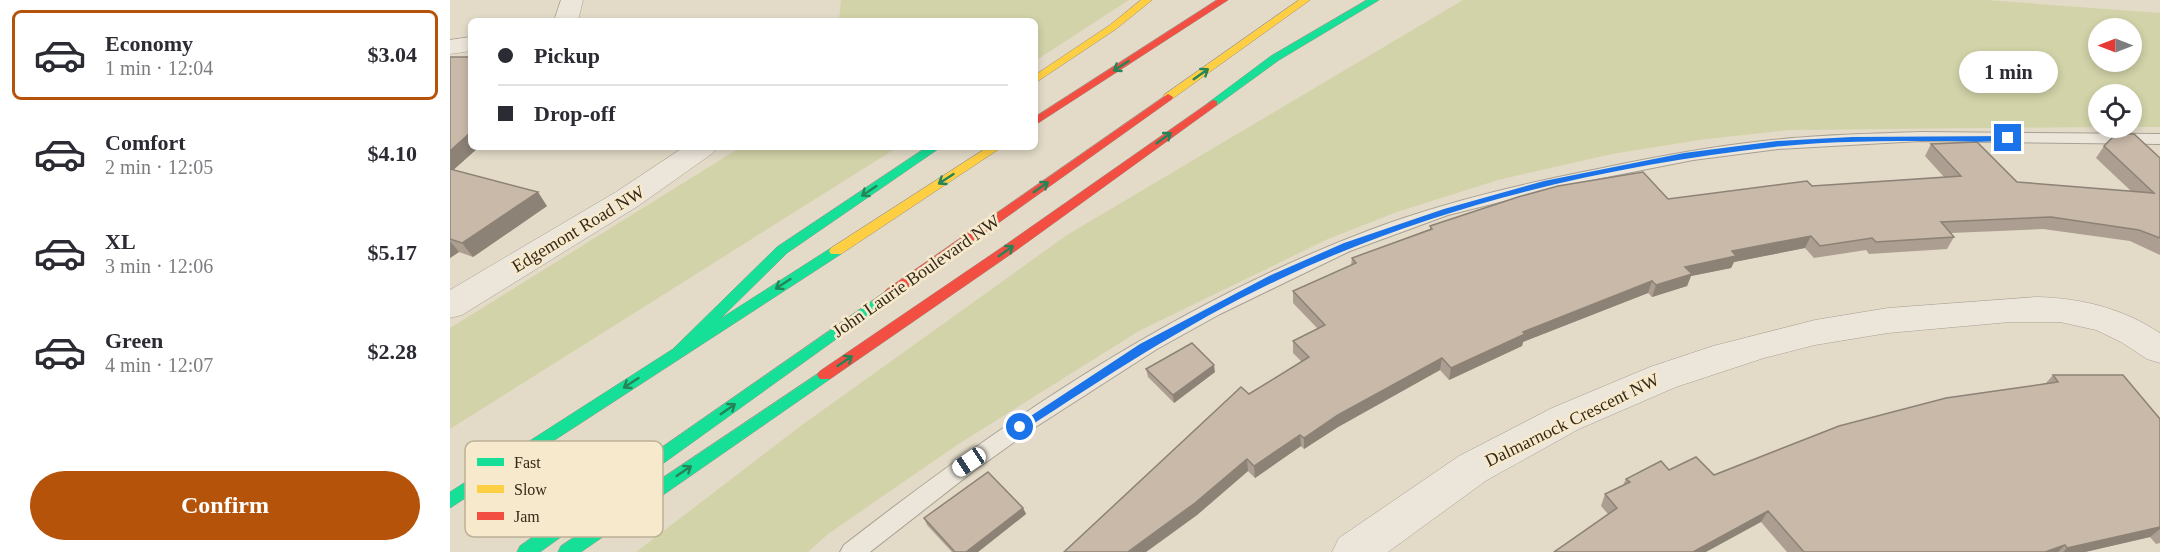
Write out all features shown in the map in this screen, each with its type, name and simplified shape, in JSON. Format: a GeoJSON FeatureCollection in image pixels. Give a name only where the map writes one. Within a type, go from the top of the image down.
{"type":"FeatureCollection","features":[{"type":"Feature","properties":{"kind":"main road"},"geometry":{"type":"LineString","coordinates":[[1038,78],[1113,27],[1147,0]]}},
{"type":"Feature","properties":{"kind":"main road"},"geometry":{"type":"LineString","coordinates":[[1038,120],[1223,0]]}},
{"type":"Feature","properties":{"kind":"main road","name":"John Laurie Boulevard NW"},"geometry":{"type":"LineString","coordinates":[[663,455],[1305,0]]}},
{"type":"Feature","properties":{"kind":"main road"},"geometry":{"type":"LineString","coordinates":[[663,486],[1006,251],[1275,58],[1374,0]]}},
{"type":"Feature","properties":{"kind":"main road"},"geometry":{"type":"LineString","coordinates":[[680,350],[782,250],[931,150]]}},
{"type":"Feature","properties":{"kind":"main road"},"geometry":{"type":"LineString","coordinates":[[541,441],[991,150]]}},
{"type":"Feature","properties":{"kind":"main road"},"geometry":{"type":"LineString","coordinates":[[450,501],[465,491]]}},
{"type":"Feature","properties":{"kind":"main road","name":"John Laurie Boulevard NW"},"geometry":{"type":"LineString","coordinates":[[526,552],[547,537]]}},
{"type":"Feature","properties":{"kind":"main road"},"geometry":{"type":"LineString","coordinates":[[567,552],[589,537]]}},
{"type":"Feature","properties":{"kind":"street"},"geometry":{"type":"LineString","coordinates":[[567,18],[572,0]]}},
{"type":"Feature","properties":{"kind":"street"},"geometry":{"type":"LineString","coordinates":[[450,47],[468,44]]}},
{"type":"Feature","properties":{"kind":"street","name":"Edgemont Road NW"},"geometry":{"type":"LineString","coordinates":[[450,306],[627,199],[698,150]]}},
{"type":"Feature","properties":{"kind":"street","name":"Dalmarnock Crescent NW"},"geometry":{"type":"LineString","coordinates":[[1354,552],[1472,469],[1578,413],[1667,374],[1755,347],[1867,323],[2050,307],[2099,317],[2138,334],[2160,350]]}},
{"type":"Feature","properties":{"kind":"lane"},"geometry":{"type":"LineString","coordinates":[[852,552],[934,486],[1144,346],[1273,278],[1347,245],[1447,211],[1544,184],[1684,156],[1777,144],[1909,138],[2160,139]]}},
{"type":"Feature","properties":{"kind":"green space"},"geometry":{"type":"Polygon","coordinates":[[[841,0],[1129,0],[1038,59],[1038,18],[839,18],[841,0]]]}},
{"type":"Feature","properties":{"kind":"green space"},"geometry":{"type":"Polygon","coordinates":[[[1463,0],[1987,0],[2160,13],[2160,127],[2142,127],[2142,84],[2088,84],[2088,127],[1790,130],[1699,140],[1612,154],[1498,180],[1397,212],[1328,239],[1139,331],[957,445],[828,534],[808,552],[636,552],[656,537],[663,537],[663,531],[802,425],[1067,235],[1463,0]]]}},
{"type":"Feature","properties":{"kind":"green space"},"geometry":{"type":"Polygon","coordinates":[[[736,150],[893,150],[450,429],[450,328],[736,150]]]}},
{"type":"Feature","properties":{"kind":"building"},"geometry":{"type":"Polygon","coordinates":[[[450,57],[468,57],[468,135],[450,151],[450,57]]]}},
{"type":"Feature","properties":{"kind":"building"},"geometry":{"type":"Polygon","coordinates":[[[2112,138],[2138,138],[2160,158],[2160,238],[2139,230],[2051,217],[1941,222],[1954,237],[1876,242],[1872,238],[1820,246],[1811,236],[1732,251],[1736,256],[1685,267],[1692,274],[1656,285],[1652,281],[1523,332],[1525,334],[1451,368],[1442,358],[1338,415],[1304,438],[1300,435],[1254,466],[1247,459],[1195,503],[1130,552],[1064,552],[1241,387],[1249,394],[1309,357],[1293,341],[1325,325],[1293,291],[1356,263],[1352,258],[1432,229],[1430,226],[1558,186],[1643,172],[1668,199],[1807,181],[1812,186],[1961,176],[1931,144],[1977,142],[2017,182],[2154,193],[2104,146],[2112,138]]]}},
{"type":"Feature","properties":{"kind":"building"},"geometry":{"type":"Polygon","coordinates":[[[450,169],[538,192],[462,243],[450,239],[450,169]]]}},
{"type":"Feature","properties":{"kind":"building"},"geometry":{"type":"Polygon","coordinates":[[[1192,343],[1214,365],[1173,395],[1146,369],[1192,343]]]}},
{"type":"Feature","properties":{"kind":"building"},"geometry":{"type":"Polygon","coordinates":[[[2053,375],[2123,375],[2160,419],[2160,527],[2067,548],[2065,545],[2045,552],[1804,552],[1768,511],[1693,552],[1554,552],[1617,508],[1605,494],[1630,482],[1626,479],[1661,461],[1669,470],[1696,457],[1714,475],[1839,426],[1946,398],[2058,382],[2053,375]]]}},
{"type":"Feature","properties":{"kind":"building"},"geometry":{"type":"Polygon","coordinates":[[[988,472],[1023,508],[966,552],[955,552],[924,518],[988,472]]]}},
{"type":"Feature","properties":{"kind":"traffic: fast"},"geometry":{"type":"LineString","coordinates":[[1213,103],[1275,58],[1374,0]]}},
{"type":"Feature","properties":{"kind":"traffic: fast"},"geometry":{"type":"LineString","coordinates":[[680,350],[782,250],[931,150]]}},
{"type":"Feature","properties":{"kind":"traffic: fast"},"geometry":{"type":"LineString","coordinates":[[543,441],[836,251]]}},
{"type":"Feature","properties":{"kind":"traffic: fast"},"geometry":{"type":"LineString","coordinates":[[663,455],[891,293]]}},
{"type":"Feature","properties":{"kind":"traffic: fast"},"geometry":{"type":"LineString","coordinates":[[663,486],[825,375]]}},
{"type":"Feature","properties":{"kind":"traffic: fast"},"geometry":{"type":"LineString","coordinates":[[450,501],[465,491]]}},
{"type":"Feature","properties":{"kind":"traffic: fast"},"geometry":{"type":"LineString","coordinates":[[526,552],[547,537]]}},
{"type":"Feature","properties":{"kind":"traffic: fast"},"geometry":{"type":"LineString","coordinates":[[567,552],[589,537]]}},
{"type":"Feature","properties":{"kind":"traffic: slow"},"geometry":{"type":"LineString","coordinates":[[1038,78],[1113,27],[1147,0]]}},
{"type":"Feature","properties":{"kind":"traffic: slow"},"geometry":{"type":"LineString","coordinates":[[1168,97],[1305,0]]}},
{"type":"Feature","properties":{"kind":"traffic: slow"},"geometry":{"type":"LineString","coordinates":[[836,251],[991,150]]}},
{"type":"Feature","properties":{"kind":"traffic: jam"},"geometry":{"type":"LineString","coordinates":[[1038,120],[1223,0]]}},
{"type":"Feature","properties":{"kind":"traffic: jam"},"geometry":{"type":"LineString","coordinates":[[891,293],[1168,97]]}},
{"type":"Feature","properties":{"kind":"traffic: jam"},"geometry":{"type":"LineString","coordinates":[[825,375],[1006,251],[1213,103]]}},
{"type":"Feature","properties":{"kind":"route"},"geometry":{"type":"LineString","coordinates":[[1020,427],[1144,346],[1273,278],[1347,245],[1447,211],[1544,184],[1684,156],[1777,144],[1852,139],[2008,138]]}}]}
